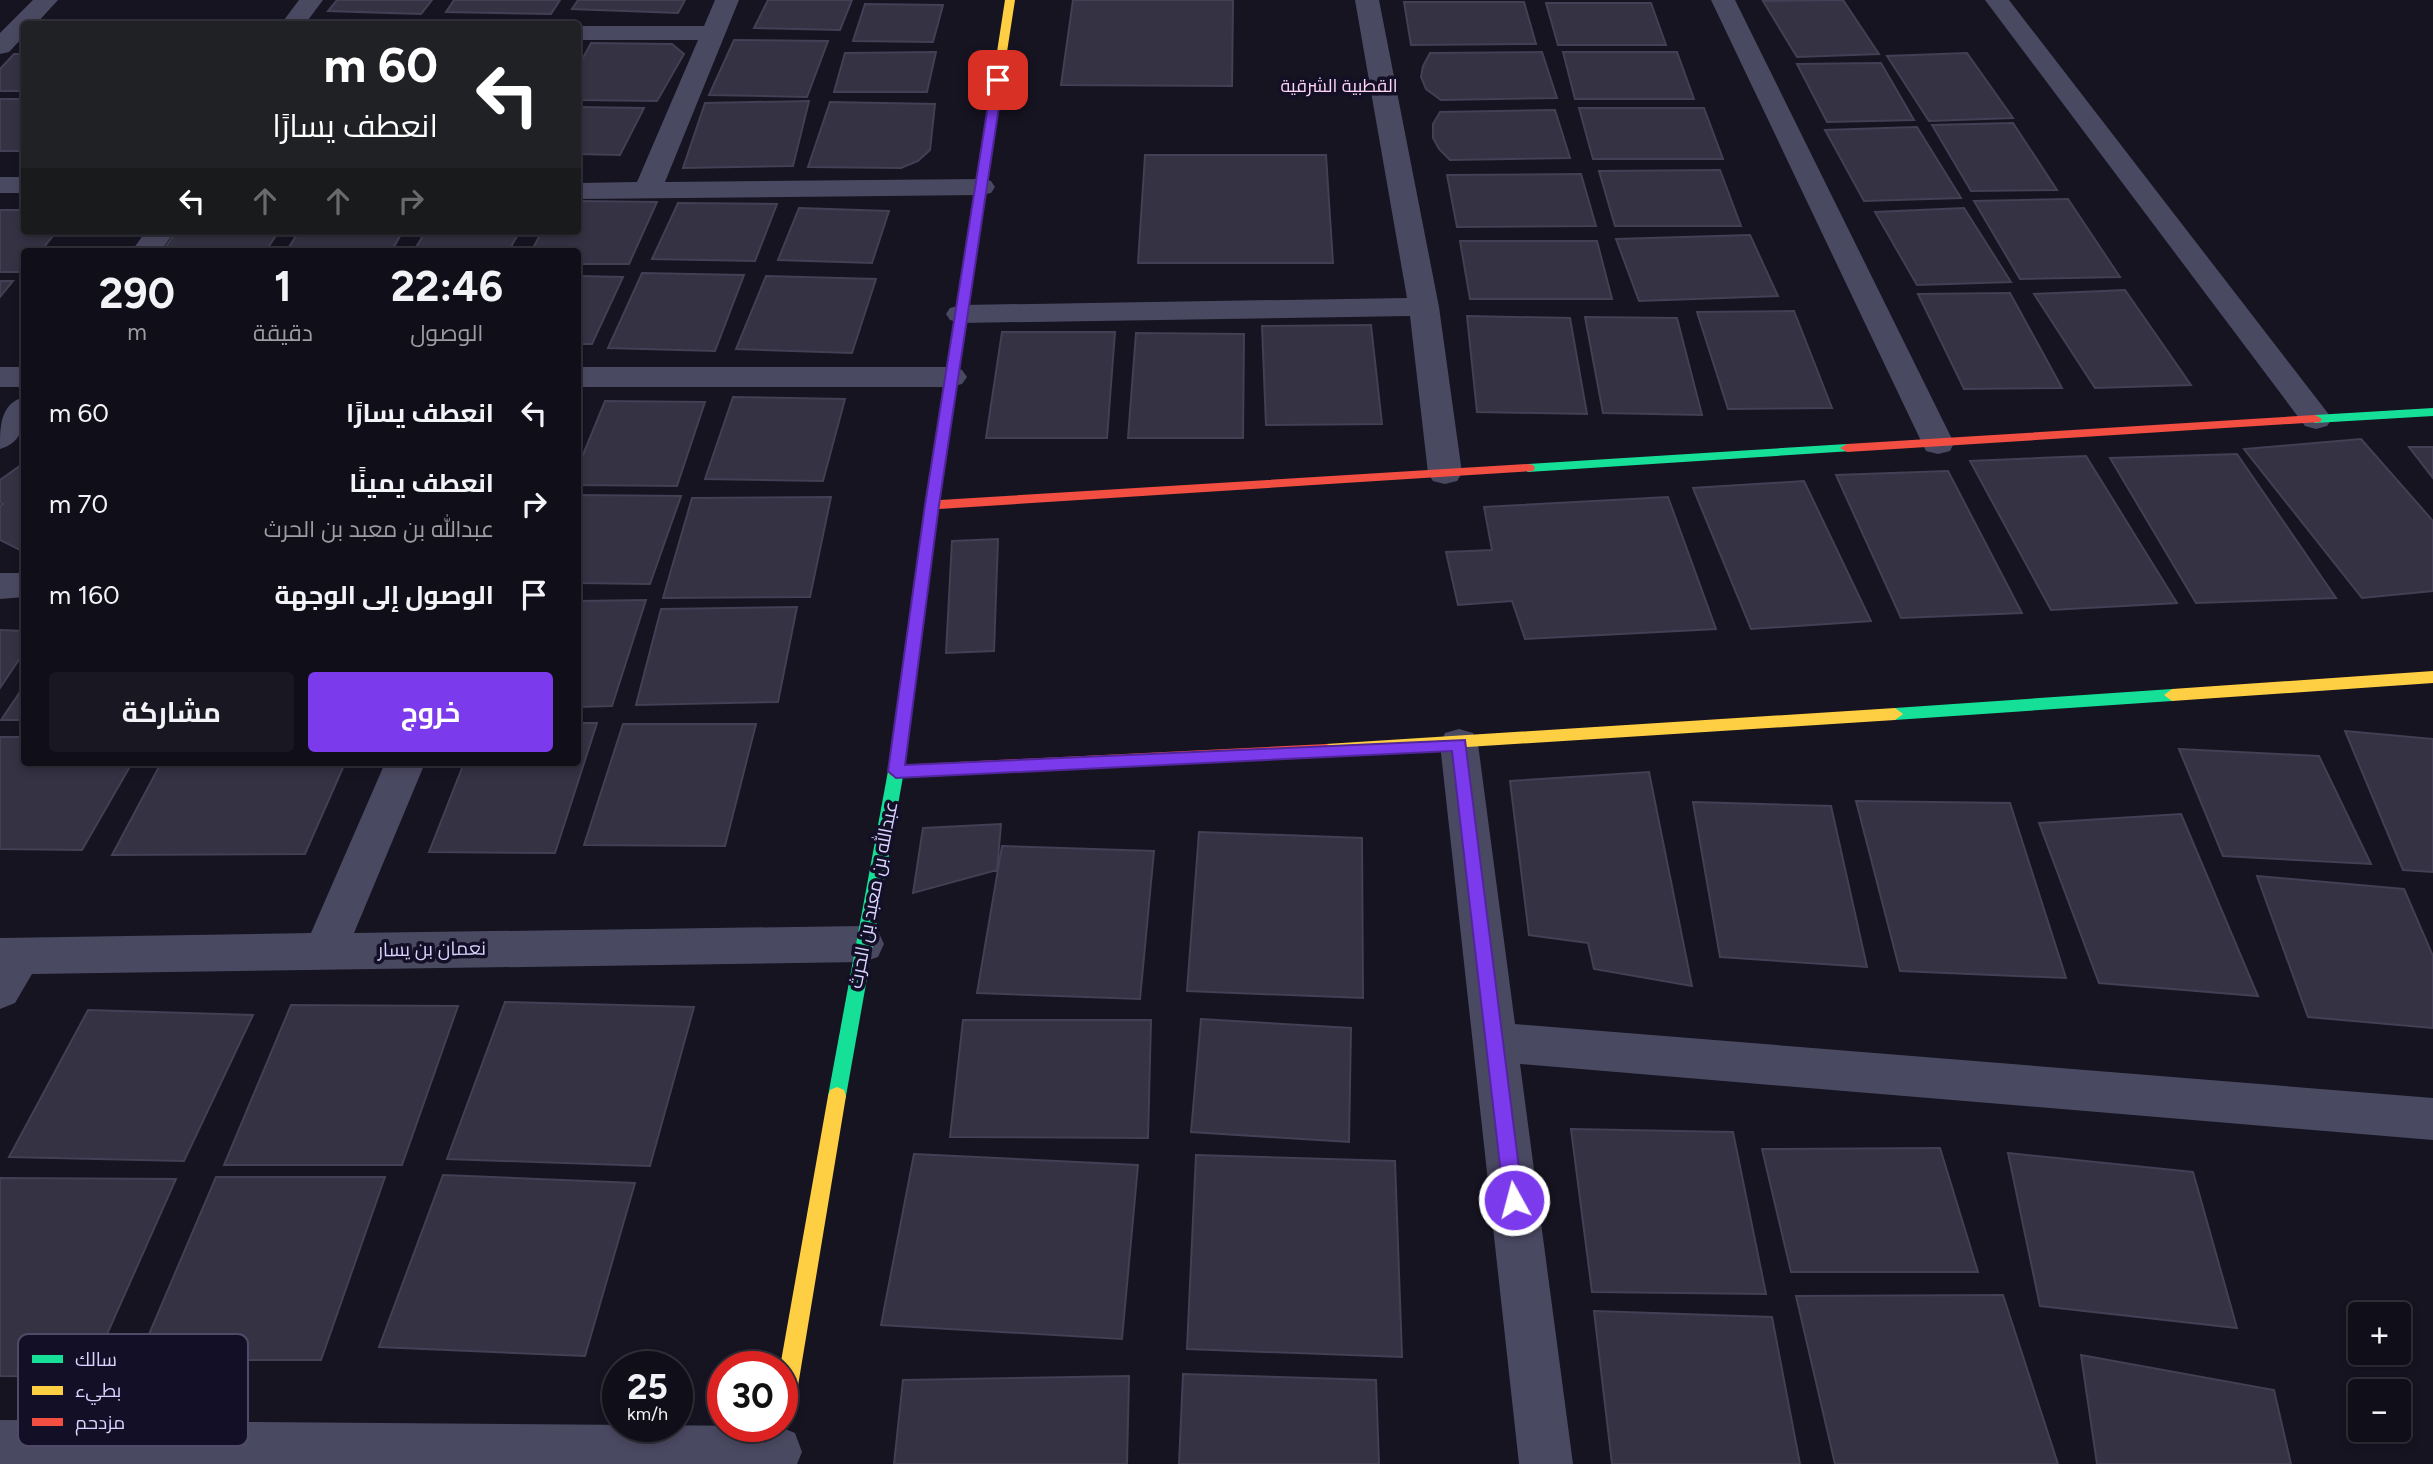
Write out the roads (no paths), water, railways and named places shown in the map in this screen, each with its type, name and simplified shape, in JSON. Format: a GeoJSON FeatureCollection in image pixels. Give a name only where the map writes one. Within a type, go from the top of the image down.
{"type":"FeatureCollection","features":[{"type":"Feature","properties":{"kind":"street"},"geometry":{"type":"LineString","coordinates":[[25,21],[46,0]]}},
{"type":"Feature","properties":{"kind":"street"},"geometry":{"type":"LineString","coordinates":[[295,21],[311,0]]}},
{"type":"Feature","properties":{"kind":"street"},"geometry":{"type":"LineString","coordinates":[[648,192],[727,0]]}},
{"type":"Feature","properties":{"kind":"street","name":"عبدالله بن معبد بن الحرث"},"geometry":{"type":"LineString","coordinates":[[793,1351],[863,944],[896,771],[932,505],[1010,0]]}},
{"type":"Feature","properties":{"kind":"street"},"geometry":{"type":"LineString","coordinates":[[1367,0],[1424,307],[1445,473]]}},
{"type":"Feature","properties":{"kind":"street"},"geometry":{"type":"LineString","coordinates":[[1723,0],[1938,443]]}},
{"type":"Feature","properties":{"kind":"street"},"geometry":{"type":"LineString","coordinates":[[1997,0],[2316,419]]}},
{"type":"Feature","properties":{"kind":"street"},"geometry":{"type":"LineString","coordinates":[[581,33],[714,33]]}},
{"type":"Feature","properties":{"kind":"street"},"geometry":{"type":"LineString","coordinates":[[0,185],[21,184]]}},
{"type":"Feature","properties":{"kind":"street"},"geometry":{"type":"LineString","coordinates":[[581,191],[981,187]]}},
{"type":"Feature","properties":{"kind":"street"},"geometry":{"type":"LineString","coordinates":[[961,314],[1424,307]]}},
{"type":"Feature","properties":{"kind":"street"},"geometry":{"type":"LineString","coordinates":[[0,377],[21,377]]}},
{"type":"Feature","properties":{"kind":"street"},"geometry":{"type":"LineString","coordinates":[[581,377],[951,377]]}},
{"type":"Feature","properties":{"kind":"street"},"geometry":{"type":"LineString","coordinates":[[0,438],[21,411]]}},
{"type":"Feature","properties":{"kind":"street"},"geometry":{"type":"LineString","coordinates":[[932,505],[2433,412]]}},
{"type":"Feature","properties":{"kind":"street"},"geometry":{"type":"LineString","coordinates":[[0,586],[21,585]]}},
{"type":"Feature","properties":{"kind":"street"},"geometry":{"type":"LineString","coordinates":[[896,771],[1459,744],[2433,677]]}},
{"type":"Feature","properties":{"kind":"street"},"geometry":{"type":"LineString","coordinates":[[1459,744],[1546,1464]]}},
{"type":"Feature","properties":{"kind":"street"},"geometry":{"type":"LineString","coordinates":[[325,951],[404,766]]}},
{"type":"Feature","properties":{"kind":"street","name":"نعمان بن يسار"},"geometry":{"type":"LineString","coordinates":[[6,968],[325,951],[863,944]]}},
{"type":"Feature","properties":{"kind":"street"},"geometry":{"type":"LineString","coordinates":[[1494,1042],[2433,1119]]}},
{"type":"Feature","properties":{"kind":"street"},"geometry":{"type":"LineString","coordinates":[[0,1446],[122,1455],[707,1442]]}},
{"type":"Feature","properties":{"kind":"district","name":"القطبية الشرقية"},"geometry":{"type":"Point","coordinates":[1339,86]}}]}
